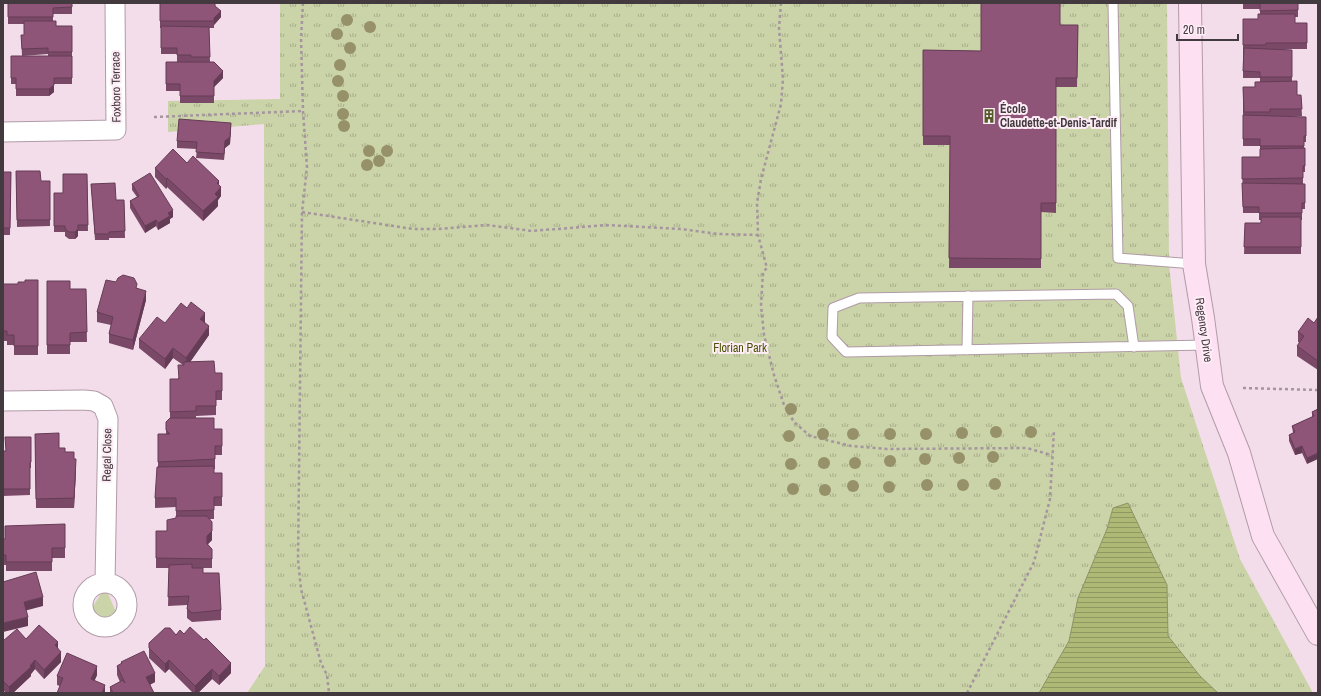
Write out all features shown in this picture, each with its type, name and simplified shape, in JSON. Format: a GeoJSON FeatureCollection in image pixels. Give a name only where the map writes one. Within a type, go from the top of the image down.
{"type":"FeatureCollection","features":[{"type":"Feature","properties":{"kind":"street","name":"Foxboro Terrace"},"geometry":{"type":"LineString","coordinates":[[3,132],[116,130],[115,3]]}},
{"type":"Feature","properties":{"kind":"street","name":"Regency Drive"},"geometry":{"type":"LineString","coordinates":[[1190,3],[1194,264],[1212,386],[1239,453],[1263,536],[1318,634]]}},
{"type":"Feature","properties":{"kind":"street","name":"Regal Close"},"geometry":{"type":"LineString","coordinates":[[3,401],[84,400],[94,401],[103,406],[108,419],[105,583]]}},
{"type":"Feature","properties":{"kind":"lane"},"geometry":{"type":"LineString","coordinates":[[1113,3],[1118,258],[1194,264]]}},
{"type":"Feature","properties":{"kind":"lane"},"geometry":{"type":"LineString","coordinates":[[1134,347],[1128,306],[1116,294],[859,298],[833,308],[832,316],[832,338],[846,352],[1134,347],[1207,345]]}},
{"type":"Feature","properties":{"kind":"lane"},"geometry":{"type":"LineString","coordinates":[[967,350],[968,296]]}},
{"type":"Feature","properties":{"kind":"path"},"geometry":{"type":"LineString","coordinates":[[303,3],[301,38],[303,111],[307,167],[302,212],[298,560],[301,589],[321,663],[327,675],[329,693]]}},
{"type":"Feature","properties":{"kind":"path"},"geometry":{"type":"LineString","coordinates":[[781,3],[778,28],[783,79],[781,104],[761,179],[757,203],[758,234],[767,268],[763,272],[761,305],[764,335],[784,405],[794,422],[810,436],[851,446],[887,449],[1027,448],[1052,455]]}},
{"type":"Feature","properties":{"kind":"path"},"geometry":{"type":"LineString","coordinates":[[154,117],[303,111]]}},
{"type":"Feature","properties":{"kind":"path"},"geometry":{"type":"LineString","coordinates":[[302,212],[413,229],[438,229],[488,225],[532,231],[606,225],[674,228],[718,234],[758,234]]}},
{"type":"Feature","properties":{"kind":"path"},"geometry":{"type":"LineString","coordinates":[[1243,388],[1318,390]]}},
{"type":"Feature","properties":{"kind":"path"},"geometry":{"type":"LineString","coordinates":[[967,693],[1034,562],[1050,499],[1054,430]]}},
{"type":"Feature","properties":{"kind":"green space","name":"Florian Park"},"geometry":{"type":"Polygon","coordinates":[[[280,3],[1167,3],[1169,264],[1181,378],[1240,559],[1313,693],[247,693],[265,666],[264,124],[168,132],[168,101],[280,99],[280,3]]]}},
{"type":"Feature","properties":{"kind":"green space"},"geometry":{"type":"Polygon","coordinates":[[[107,591],[115,610],[113,619],[102,622],[94,617],[92,608],[102,592],[107,591]]]}},
{"type":"Feature","properties":{"kind":"shaded area"},"geometry":{"type":"Polygon","coordinates":[[[1128,503],[1167,585],[1168,636],[1200,676],[1218,693],[1039,693],[1069,641],[1078,598],[1107,529],[1113,508],[1128,503]]]}},
{"type":"Feature","properties":{"kind":"building"},"geometry":{"type":"Polygon","coordinates":[[[8,3],[72,3],[72,7],[53,8],[53,17],[8,17],[8,3]]]}},
{"type":"Feature","properties":{"kind":"building"},"geometry":{"type":"Polygon","coordinates":[[[160,3],[215,3],[215,6],[221,11],[214,18],[214,21],[160,21],[160,3]]]}},
{"type":"Feature","properties":{"kind":"building","name":"École Claudette-et-Denis-Tardif"},"geometry":{"type":"Polygon","coordinates":[[[981,3],[1060,3],[1060,25],[1078,25],[1077,78],[1056,78],[1056,203],[1041,203],[1041,259],[949,258],[950,136],[923,136],[923,50],[981,51],[981,3]]]}},
{"type":"Feature","properties":{"kind":"building"},"geometry":{"type":"Polygon","coordinates":[[[1260,3],[1298,3],[1298,10],[1260,11],[1260,3]]]}},
{"type":"Feature","properties":{"kind":"building"},"geometry":{"type":"Polygon","coordinates":[[[1258,14],[1295,14],[1295,23],[1307,23],[1307,43],[1266,43],[1266,45],[1243,45],[1243,19],[1258,19],[1258,14]]]}},
{"type":"Feature","properties":{"kind":"building"},"geometry":{"type":"Polygon","coordinates":[[[24,21],[56,21],[56,26],[72,26],[72,52],[48,52],[48,48],[22,49],[21,35],[24,35],[24,21]]]}},
{"type":"Feature","properties":{"kind":"building"},"geometry":{"type":"Polygon","coordinates":[[[161,26],[209,27],[210,57],[177,55],[177,48],[161,48],[161,26]]]}},
{"type":"Feature","properties":{"kind":"building"},"geometry":{"type":"Polygon","coordinates":[[[1244,48],[1292,50],[1292,77],[1260,77],[1260,72],[1243,71],[1244,48]]]}},
{"type":"Feature","properties":{"kind":"building"},"geometry":{"type":"Polygon","coordinates":[[[11,56],[72,56],[72,78],[54,78],[54,85],[49,89],[16,89],[16,78],[11,78],[11,56]]]}},
{"type":"Feature","properties":{"kind":"building"},"geometry":{"type":"Polygon","coordinates":[[[166,62],[214,62],[223,71],[214,81],[214,96],[180,96],[180,84],[166,84],[166,62]]]}},
{"type":"Feature","properties":{"kind":"building"},"geometry":{"type":"Polygon","coordinates":[[[1297,81],[1297,95],[1301,95],[1302,109],[1270,109],[1270,112],[1244,112],[1243,87],[1255,87],[1255,82],[1297,81]]]}},
{"type":"Feature","properties":{"kind":"building"},"geometry":{"type":"Polygon","coordinates":[[[1243,115],[1306,117],[1306,136],[1304,136],[1304,146],[1260,146],[1260,139],[1243,139],[1243,115]]]}},
{"type":"Feature","properties":{"kind":"building"},"geometry":{"type":"Polygon","coordinates":[[[179,119],[231,123],[230,137],[225,141],[224,154],[196,152],[197,142],[177,141],[179,119]]]}},
{"type":"Feature","properties":{"kind":"building"},"geometry":{"type":"Polygon","coordinates":[[[1305,148],[1303,178],[1242,179],[1242,157],[1260,157],[1260,149],[1305,148]]]}},
{"type":"Feature","properties":{"kind":"building"},"geometry":{"type":"Polygon","coordinates":[[[173,149],[187,163],[193,156],[219,181],[217,183],[221,187],[215,194],[218,197],[203,211],[155,168],[173,149]]]}},
{"type":"Feature","properties":{"kind":"building"},"geometry":{"type":"Polygon","coordinates":[[[16,171],[40,171],[41,181],[50,181],[50,220],[17,220],[16,171]]]}},
{"type":"Feature","properties":{"kind":"building"},"geometry":{"type":"Polygon","coordinates":[[[3,172],[11,172],[10,228],[3,228],[3,172]]]}},
{"type":"Feature","properties":{"kind":"building"},"geometry":{"type":"Polygon","coordinates":[[[150,173],[173,210],[168,213],[170,216],[158,223],[156,220],[145,226],[130,201],[139,196],[132,184],[150,173]]]}},
{"type":"Feature","properties":{"kind":"building"},"geometry":{"type":"Polygon","coordinates":[[[63,174],[87,174],[88,225],[78,225],[78,229],[75,232],[69,232],[65,229],[65,226],[54,226],[54,193],[63,193],[63,174]]]}},
{"type":"Feature","properties":{"kind":"building"},"geometry":{"type":"Polygon","coordinates":[[[115,183],[116,200],[124,200],[125,231],[109,232],[109,234],[95,234],[91,184],[115,183]]]}},
{"type":"Feature","properties":{"kind":"building"},"geometry":{"type":"Polygon","coordinates":[[[1242,183],[1305,184],[1305,203],[1302,203],[1302,213],[1259,213],[1259,207],[1243,207],[1242,183]]]}},
{"type":"Feature","properties":{"kind":"building"},"geometry":{"type":"Polygon","coordinates":[[[1261,217],[1301,217],[1301,247],[1244,247],[1245,223],[1261,223],[1261,217]]]}},
{"type":"Feature","properties":{"kind":"building"},"geometry":{"type":"Polygon","coordinates":[[[123,275],[134,278],[137,284],[136,288],[146,291],[133,340],[109,334],[113,317],[97,312],[106,280],[116,282],[118,278],[123,275]]]}},
{"type":"Feature","properties":{"kind":"building"},"geometry":{"type":"Polygon","coordinates":[[[25,280],[38,280],[38,346],[14,346],[14,335],[7,335],[7,331],[3,331],[3,284],[18,284],[18,282],[25,282],[25,280]]]}},
{"type":"Feature","properties":{"kind":"building"},"geometry":{"type":"Polygon","coordinates":[[[47,281],[70,281],[70,289],[86,289],[87,332],[70,333],[70,345],[47,345],[47,281]]]}},
{"type":"Feature","properties":{"kind":"building"},"geometry":{"type":"Polygon","coordinates":[[[191,302],[205,313],[200,319],[209,326],[186,358],[173,348],[165,359],[139,339],[157,317],[165,323],[181,303],[187,308],[191,302]]]}},
{"type":"Feature","properties":{"kind":"building"},"geometry":{"type":"Polygon","coordinates":[[[1318,317],[1318,361],[1297,346],[1304,336],[1298,332],[1308,318],[1314,323],[1318,317]]]}},
{"type":"Feature","properties":{"kind":"building"},"geometry":{"type":"Polygon","coordinates":[[[214,361],[215,373],[222,373],[222,391],[216,391],[216,406],[196,406],[196,411],[170,412],[170,379],[179,379],[178,365],[184,365],[184,362],[214,361]]]}},
{"type":"Feature","properties":{"kind":"building"},"geometry":{"type":"Polygon","coordinates":[[[1318,409],[1318,453],[1307,458],[1302,446],[1295,449],[1289,435],[1295,432],[1292,426],[1314,416],[1312,412],[1318,409]]]}},
{"type":"Feature","properties":{"kind":"building"},"geometry":{"type":"Polygon","coordinates":[[[170,418],[214,418],[214,429],[222,429],[222,446],[215,446],[215,459],[158,462],[158,434],[170,434],[166,430],[166,422],[170,418]]]}},
{"type":"Feature","properties":{"kind":"building"},"geometry":{"type":"Polygon","coordinates":[[[59,433],[59,448],[65,448],[65,452],[74,452],[74,459],[76,459],[74,498],[36,499],[35,434],[59,433]]]}},
{"type":"Feature","properties":{"kind":"building"},"geometry":{"type":"Polygon","coordinates":[[[5,437],[31,437],[30,489],[3,489],[3,451],[6,451],[5,437]]]}},
{"type":"Feature","properties":{"kind":"building"},"geometry":{"type":"Polygon","coordinates":[[[214,466],[214,473],[222,473],[222,497],[214,497],[214,510],[176,511],[176,498],[155,498],[157,467],[214,466]]]}},
{"type":"Feature","properties":{"kind":"building"},"geometry":{"type":"Polygon","coordinates":[[[176,516],[207,516],[212,522],[212,531],[207,536],[207,544],[212,549],[212,559],[156,558],[156,531],[167,531],[167,520],[176,518],[176,516]]]}},
{"type":"Feature","properties":{"kind":"building"},"geometry":{"type":"Polygon","coordinates":[[[65,524],[65,548],[52,548],[52,562],[6,562],[6,555],[3,555],[5,526],[65,524]]]}},
{"type":"Feature","properties":{"kind":"building"},"geometry":{"type":"Polygon","coordinates":[[[192,564],[192,568],[203,568],[203,573],[219,573],[221,610],[192,613],[187,609],[189,596],[168,597],[169,565],[192,564]]]}},
{"type":"Feature","properties":{"kind":"building"},"geometry":{"type":"Polygon","coordinates":[[[36,572],[43,597],[24,602],[28,617],[3,623],[3,582],[36,572]]]}},
{"type":"Feature","properties":{"kind":"building"},"geometry":{"type":"Polygon","coordinates":[[[39,625],[58,642],[55,645],[61,652],[44,670],[35,660],[30,666],[31,667],[9,687],[3,681],[3,641],[17,629],[26,639],[39,625]]]}},
{"type":"Feature","properties":{"kind":"building"},"geometry":{"type":"Polygon","coordinates":[[[190,627],[204,640],[206,638],[231,663],[219,676],[212,669],[195,686],[169,660],[165,664],[149,648],[149,643],[165,628],[170,628],[176,635],[180,630],[184,634],[190,627]]]}},
{"type":"Feature","properties":{"kind":"building"},"geometry":{"type":"Polygon","coordinates":[[[144,651],[155,673],[146,677],[154,693],[113,693],[110,687],[123,680],[125,683],[117,666],[122,663],[121,662],[144,651]]]}},
{"type":"Feature","properties":{"kind":"building"},"geometry":{"type":"Polygon","coordinates":[[[67,653],[97,666],[91,679],[105,685],[102,693],[57,693],[63,678],[57,676],[67,653]]]}},
{"type":"Feature","properties":{"kind":"place","name":"École Claudette-et-Denis-Tardif"},"geometry":{"type":"Point","coordinates":[989,116]}}]}
